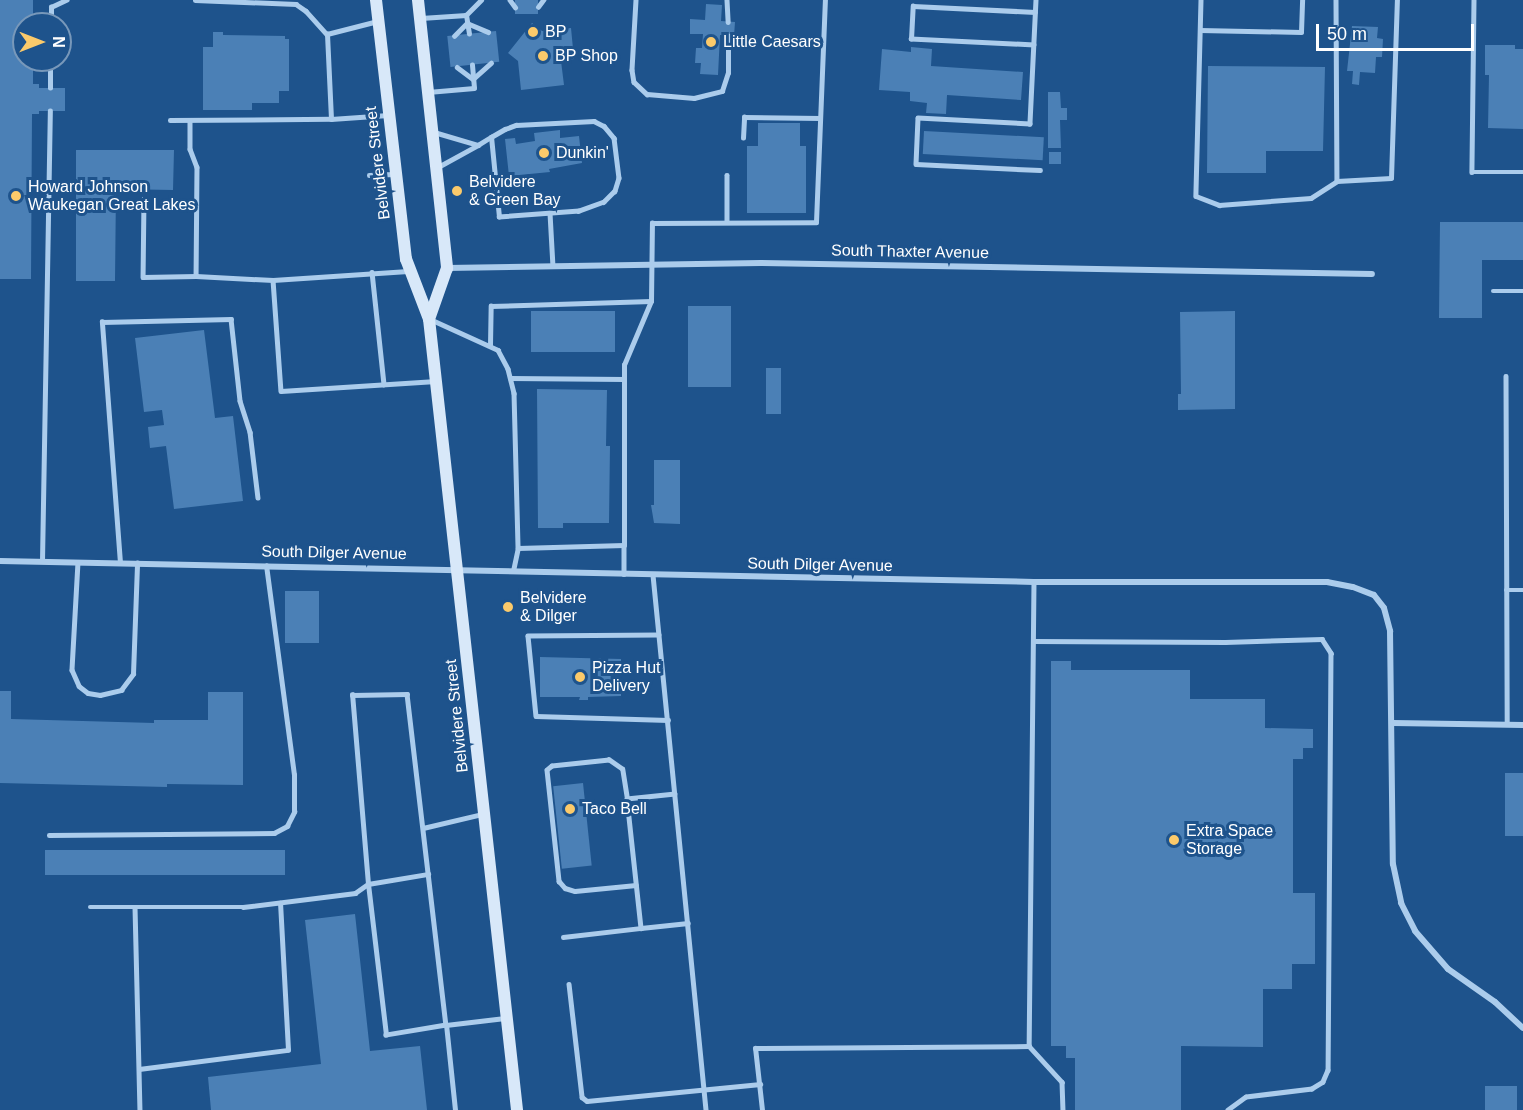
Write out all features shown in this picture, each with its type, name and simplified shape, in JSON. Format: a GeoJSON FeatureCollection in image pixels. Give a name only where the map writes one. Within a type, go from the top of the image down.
{"type":"FeatureCollection","features":[{"type":"Feature","properties":{"kind":"main road","name":"Belvidere Street"},"geometry":{"type":"LineString","coordinates":[[376,0],[406,259],[429,319],[517,1110]]}},
{"type":"Feature","properties":{"kind":"main road","name":"Belvidere Street"},"geometry":{"type":"LineString","coordinates":[[418,0],[447,268],[429,319]]}},
{"type":"Feature","properties":{"kind":"street","name":"South Thaxter Avenue"},"geometry":{"type":"LineString","coordinates":[[447,268],[761,263],[1372,274]]}},
{"type":"Feature","properties":{"kind":"street","name":"South Dilger Avenue"},"geometry":{"type":"LineString","coordinates":[[0,561],[1034,582],[1327,582],[1374,595],[1384,608],[1390,631],[1393,723]]}},
{"type":"Feature","properties":{"kind":"street"},"geometry":{"type":"LineString","coordinates":[[1523,725],[1393,723],[1393,864],[1401,903],[1414,931],[1448,969],[1494,1002],[1523,1028]]}},
{"type":"Feature","properties":{"kind":"lane"},"geometry":{"type":"LineString","coordinates":[[51,12],[51,7],[66,0]]}},
{"type":"Feature","properties":{"kind":"lane"},"geometry":{"type":"LineString","coordinates":[[195,0],[296,4],[306,11],[327,34],[331,119]]}},
{"type":"Feature","properties":{"kind":"lane"},"geometry":{"type":"LineString","coordinates":[[420,18],[466,15],[481,0]]}},
{"type":"Feature","properties":{"kind":"lane"},"geometry":{"type":"LineString","coordinates":[[510,0],[515,7]]}},
{"type":"Feature","properties":{"kind":"lane"},"geometry":{"type":"LineString","coordinates":[[538,8],[543,0]]}},
{"type":"Feature","properties":{"kind":"lane"},"geometry":{"type":"LineString","coordinates":[[636,0],[632,70],[634,82],[647,94],[694,98],[722,91],[728,73],[728,36]]}},
{"type":"Feature","properties":{"kind":"lane"},"geometry":{"type":"LineString","coordinates":[[727,0],[728,22]]}},
{"type":"Feature","properties":{"kind":"lane"},"geometry":{"type":"LineString","coordinates":[[624,574],[624,365],[651,301],[652,223],[816,222],[825,0]]}},
{"type":"Feature","properties":{"kind":"lane"},"geometry":{"type":"LineString","coordinates":[[1036,0],[1030,124],[918,118],[916,164],[1040,170]]}},
{"type":"Feature","properties":{"kind":"lane"},"geometry":{"type":"LineString","coordinates":[[1201,0],[1196,196],[1219,205],[1311,198],[1337,181],[1391,178],[1397,0]]}},
{"type":"Feature","properties":{"kind":"lane"},"geometry":{"type":"LineString","coordinates":[[1200,30],[1301,32],[1302,0]]}},
{"type":"Feature","properties":{"kind":"lane"},"geometry":{"type":"LineString","coordinates":[[1336,0],[1337,181]]}},
{"type":"Feature","properties":{"kind":"lane"},"geometry":{"type":"LineString","coordinates":[[1474,0],[1472,172],[1523,172]]}},
{"type":"Feature","properties":{"kind":"lane"},"geometry":{"type":"LineString","coordinates":[[1034,45],[912,39],[912,28],[913,6],[1035,12]]}},
{"type":"Feature","properties":{"kind":"lane"},"geometry":{"type":"LineString","coordinates":[[466,15],[469,34]]}},
{"type":"Feature","properties":{"kind":"lane"},"geometry":{"type":"LineString","coordinates":[[327,34],[378,21]]}},
{"type":"Feature","properties":{"kind":"lane"},"geometry":{"type":"LineString","coordinates":[[468,23],[488,32]]}},
{"type":"Feature","properties":{"kind":"lane"},"geometry":{"type":"LineString","coordinates":[[453,36],[468,23]]}},
{"type":"Feature","properties":{"kind":"lane"},"geometry":{"type":"LineString","coordinates":[[473,79],[491,63]]}},
{"type":"Feature","properties":{"kind":"lane"},"geometry":{"type":"LineString","coordinates":[[428,92],[474,88],[472,65]]}},
{"type":"Feature","properties":{"kind":"lane"},"geometry":{"type":"LineString","coordinates":[[457,67],[473,79]]}},
{"type":"Feature","properties":{"kind":"lane"},"geometry":{"type":"LineString","coordinates":[[50,72],[50,88]]}},
{"type":"Feature","properties":{"kind":"lane"},"geometry":{"type":"LineString","coordinates":[[42,561],[50,111]]}},
{"type":"Feature","properties":{"kind":"lane"},"geometry":{"type":"LineString","coordinates":[[170,120],[331,119],[390,115]]}},
{"type":"Feature","properties":{"kind":"lane"},"geometry":{"type":"LineString","coordinates":[[743,138],[744,117],[820,118]]}},
{"type":"Feature","properties":{"kind":"lane"},"geometry":{"type":"LineString","coordinates":[[190,120],[190,149],[197,167],[196,276]]}},
{"type":"Feature","properties":{"kind":"lane"},"geometry":{"type":"LineString","coordinates":[[436,168],[490,137],[516,125],[594,122],[604,126],[614,138],[619,178],[615,191],[604,202],[579,211],[499,217],[490,137]]}},
{"type":"Feature","properties":{"kind":"lane"},"geometry":{"type":"LineString","coordinates":[[432,131],[478,145]]}},
{"type":"Feature","properties":{"kind":"lane"},"geometry":{"type":"LineString","coordinates":[[369,175],[396,174]]}},
{"type":"Feature","properties":{"kind":"lane"},"geometry":{"type":"LineString","coordinates":[[727,175],[727,222]]}},
{"type":"Feature","properties":{"kind":"lane"},"geometry":{"type":"LineString","coordinates":[[144,199],[143,277],[196,276],[273,280],[411,271]]}},
{"type":"Feature","properties":{"kind":"lane"},"geometry":{"type":"LineString","coordinates":[[550,213],[553,266]]}},
{"type":"Feature","properties":{"kind":"lane"},"geometry":{"type":"LineString","coordinates":[[372,272],[384,384]]}},
{"type":"Feature","properties":{"kind":"lane"},"geometry":{"type":"LineString","coordinates":[[273,280],[281,391],[436,381]]}},
{"type":"Feature","properties":{"kind":"lane"},"geometry":{"type":"LineString","coordinates":[[1493,291],[1523,291]]}},
{"type":"Feature","properties":{"kind":"lane"},"geometry":{"type":"LineString","coordinates":[[490,345],[491,306],[651,301]]}},
{"type":"Feature","properties":{"kind":"lane"},"geometry":{"type":"LineString","coordinates":[[120,563],[102,322],[231,319],[240,401],[250,432],[258,498]]}},
{"type":"Feature","properties":{"kind":"lane"},"geometry":{"type":"LineString","coordinates":[[429,319],[498,350],[510,378],[514,393],[518,548],[513,571]]}},
{"type":"Feature","properties":{"kind":"lane"},"geometry":{"type":"LineString","coordinates":[[1506,376],[1507,724]]}},
{"type":"Feature","properties":{"kind":"lane"},"geometry":{"type":"LineString","coordinates":[[510,378],[624,379]]}},
{"type":"Feature","properties":{"kind":"lane"},"geometry":{"type":"LineString","coordinates":[[518,548],[624,545]]}},
{"type":"Feature","properties":{"kind":"lane"},"geometry":{"type":"LineString","coordinates":[[78,562],[72,670],[79,686],[88,693],[100,695],[121,690],[133,674],[137,563]]}},
{"type":"Feature","properties":{"kind":"lane"},"geometry":{"type":"LineString","coordinates":[[49,835],[274,833],[287,826],[294,812],[294,775],[266,566]]}},
{"type":"Feature","properties":{"kind":"lane"},"geometry":{"type":"LineString","coordinates":[[653,575],[706,1110]]}},
{"type":"Feature","properties":{"kind":"lane"},"geometry":{"type":"LineString","coordinates":[[1034,582],[1029,1046],[1062,1082],[1063,1110]]}},
{"type":"Feature","properties":{"kind":"lane"},"geometry":{"type":"LineString","coordinates":[[1506,590],[1523,590]]}},
{"type":"Feature","properties":{"kind":"lane"},"geometry":{"type":"LineString","coordinates":[[659,635],[528,636],[536,716],[668,720]]}},
{"type":"Feature","properties":{"kind":"lane"},"geometry":{"type":"LineString","coordinates":[[1033,640],[1225,642],[1322,639],[1331,653],[1328,1070],[1323,1082],[1312,1089],[1246,1097],[1228,1110]]}},
{"type":"Feature","properties":{"kind":"lane"},"geometry":{"type":"LineString","coordinates":[[455,1110],[446,1025],[407,694],[352,695],[368,884],[386,1035],[446,1025],[507,1018]]}},
{"type":"Feature","properties":{"kind":"lane"},"geometry":{"type":"LineString","coordinates":[[636,885],[575,891],[565,888],[559,882],[547,770],[552,766],[609,760],[622,769],[627,799],[641,928]]}},
{"type":"Feature","properties":{"kind":"lane"},"geometry":{"type":"LineString","coordinates":[[627,799],[675,794]]}},
{"type":"Feature","properties":{"kind":"lane"},"geometry":{"type":"LineString","coordinates":[[423,828],[485,814]]}},
{"type":"Feature","properties":{"kind":"lane"},"geometry":{"type":"LineString","coordinates":[[90,907],[243,907],[355,893],[368,884],[428,874]]}},
{"type":"Feature","properties":{"kind":"lane"},"geometry":{"type":"LineString","coordinates":[[139,1069],[288,1050],[280,903]]}},
{"type":"Feature","properties":{"kind":"lane"},"geometry":{"type":"LineString","coordinates":[[135,907],[140,1110]]}},
{"type":"Feature","properties":{"kind":"lane"},"geometry":{"type":"LineString","coordinates":[[563,938],[688,923]]}},
{"type":"Feature","properties":{"kind":"lane"},"geometry":{"type":"LineString","coordinates":[[569,984],[582,1097],[587,1101],[760,1084]]}},
{"type":"Feature","properties":{"kind":"lane"},"geometry":{"type":"LineString","coordinates":[[762,1110],[755,1048],[1029,1046]]}},
{"type":"Feature","properties":{"kind":"building","name":"Howard Johnson Waukegan Great Lakes"},"geometry":{"type":"Polygon","coordinates":[[[0,0],[33,0],[33,12],[12,12],[12,72],[33,72],[33,84],[39,84],[39,88],[65,88],[65,111],[39,111],[39,114],[32,114],[31,279],[0,279],[0,0]]]}},
{"type":"Feature","properties":{"kind":"building"},"geometry":{"type":"Polygon","coordinates":[[[515,0],[538,0],[538,14],[515,14],[515,0]]]}},
{"type":"Feature","properties":{"kind":"building","name":"Little Caesars"},"geometry":{"type":"Polygon","coordinates":[[[706,4],[722,5],[721,21],[735,22],[734,36],[720,35],[718,75],[700,74],[701,63],[695,63],[696,48],[702,48],[703,34],[690,34],[690,19],[705,20],[706,4]]]}},
{"type":"Feature","properties":{"kind":"building","name":"BP Shop"},"geometry":{"type":"Polygon","coordinates":[[[532,23],[542,31],[571,28],[574,59],[561,61],[564,85],[521,90],[518,61],[508,53],[532,23]]]}},
{"type":"Feature","properties":{"kind":"building"},"geometry":{"type":"Polygon","coordinates":[[[1352,26],[1378,27],[1377,38],[1383,39],[1382,57],[1376,57],[1375,73],[1360,72],[1359,85],[1352,84],[1353,71],[1347,71],[1352,26]]]}},
{"type":"Feature","properties":{"kind":"building"},"geometry":{"type":"Polygon","coordinates":[[[496,31],[499,62],[451,67],[447,36],[496,31]]]}},
{"type":"Feature","properties":{"kind":"building"},"geometry":{"type":"Polygon","coordinates":[[[213,32],[223,32],[223,35],[285,36],[285,39],[289,39],[289,91],[279,91],[279,103],[252,103],[252,110],[203,110],[203,47],[213,47],[213,32]]]}},
{"type":"Feature","properties":{"kind":"building"},"geometry":{"type":"Polygon","coordinates":[[[1485,45],[1515,45],[1515,49],[1523,49],[1523,129],[1488,128],[1489,75],[1485,75],[1485,45]]]}},
{"type":"Feature","properties":{"kind":"building"},"geometry":{"type":"Polygon","coordinates":[[[911,47],[932,49],[931,66],[1023,72],[1021,100],[947,95],[946,114],[926,113],[927,103],[910,101],[910,92],[879,90],[882,49],[911,52],[911,47]]]}},
{"type":"Feature","properties":{"kind":"building"},"geometry":{"type":"Polygon","coordinates":[[[1208,66],[1325,67],[1323,151],[1266,151],[1266,173],[1207,173],[1208,66]]]}},
{"type":"Feature","properties":{"kind":"building"},"geometry":{"type":"Polygon","coordinates":[[[1048,92],[1060,92],[1061,108],[1067,108],[1067,120],[1060,120],[1061,148],[1048,148],[1048,92]]]}},
{"type":"Feature","properties":{"kind":"building"},"geometry":{"type":"Polygon","coordinates":[[[758,123],[800,123],[800,146],[806,146],[806,213],[747,213],[747,146],[758,146],[758,123]]]}},
{"type":"Feature","properties":{"kind":"building","name":"Dunkin'"},"geometry":{"type":"Polygon","coordinates":[[[560,130],[560,138],[579,136],[582,163],[549,169],[550,172],[509,176],[505,139],[515,138],[516,144],[535,141],[534,133],[560,130]]]}},
{"type":"Feature","properties":{"kind":"building"},"geometry":{"type":"Polygon","coordinates":[[[924,131],[1044,137],[1043,160],[923,154],[924,131]]]}},
{"type":"Feature","properties":{"kind":"building"},"geometry":{"type":"Polygon","coordinates":[[[76,150],[174,150],[173,190],[116,189],[115,281],[76,281],[76,150]]]}},
{"type":"Feature","properties":{"kind":"building"},"geometry":{"type":"Polygon","coordinates":[[[1049,152],[1061,152],[1061,164],[1049,164],[1049,152]]]}},
{"type":"Feature","properties":{"kind":"building"},"geometry":{"type":"Polygon","coordinates":[[[1440,222],[1523,222],[1523,260],[1482,260],[1482,318],[1439,318],[1440,222]]]}},
{"type":"Feature","properties":{"kind":"building"},"geometry":{"type":"Polygon","coordinates":[[[688,306],[731,306],[731,387],[688,387],[688,306]]]}},
{"type":"Feature","properties":{"kind":"building"},"geometry":{"type":"Polygon","coordinates":[[[531,311],[615,311],[615,352],[531,352],[531,311]]]}},
{"type":"Feature","properties":{"kind":"building"},"geometry":{"type":"Polygon","coordinates":[[[1235,311],[1235,409],[1178,410],[1178,394],[1181,394],[1180,312],[1235,311]]]}},
{"type":"Feature","properties":{"kind":"building"},"geometry":{"type":"Polygon","coordinates":[[[204,330],[215,418],[233,416],[243,501],[174,509],[166,446],[150,448],[148,427],[164,425],[162,410],[144,412],[135,338],[204,330]]]}},
{"type":"Feature","properties":{"kind":"building"},"geometry":{"type":"Polygon","coordinates":[[[766,368],[781,368],[781,414],[766,414],[766,368]]]}},
{"type":"Feature","properties":{"kind":"building"},"geometry":{"type":"Polygon","coordinates":[[[537,389],[607,390],[606,446],[610,446],[609,523],[563,523],[563,528],[538,528],[537,389]]]}},
{"type":"Feature","properties":{"kind":"building"},"geometry":{"type":"Polygon","coordinates":[[[654,460],[680,460],[680,524],[654,523],[651,505],[654,505],[654,460]]]}},
{"type":"Feature","properties":{"kind":"building"},"geometry":{"type":"Polygon","coordinates":[[[285,591],[319,591],[319,643],[285,643],[285,591]]]}},
{"type":"Feature","properties":{"kind":"building","name":"Pizza Hut Delivery"},"geometry":{"type":"Polygon","coordinates":[[[540,657],[621,659],[621,696],[588,697],[588,700],[579,700],[580,697],[540,697],[540,657]]]}},
{"type":"Feature","properties":{"kind":"building"},"geometry":{"type":"Polygon","coordinates":[[[1051,661],[1071,661],[1071,670],[1190,670],[1190,699],[1265,699],[1265,728],[1313,729],[1313,748],[1303,748],[1303,759],[1293,759],[1293,893],[1315,893],[1315,964],[1292,964],[1292,989],[1263,989],[1263,1047],[1181,1046],[1181,1110],[1075,1110],[1075,1058],[1066,1058],[1066,1046],[1051,1046],[1051,661]]]}},
{"type":"Feature","properties":{"kind":"building"},"geometry":{"type":"Polygon","coordinates":[[[0,691],[11,691],[11,719],[154,723],[154,720],[208,720],[208,692],[243,692],[243,785],[167,784],[167,787],[0,783],[0,691]]]}},
{"type":"Feature","properties":{"kind":"building"},"geometry":{"type":"Polygon","coordinates":[[[1505,773],[1523,773],[1523,836],[1505,836],[1505,773]]]}},
{"type":"Feature","properties":{"kind":"building","name":"Taco Bell"},"geometry":{"type":"Polygon","coordinates":[[[583,783],[592,866],[562,869],[553,786],[583,783]]]}},
{"type":"Feature","properties":{"kind":"building"},"geometry":{"type":"Polygon","coordinates":[[[45,850],[285,850],[285,875],[45,875],[45,850]]]}},
{"type":"Feature","properties":{"kind":"building"},"geometry":{"type":"Polygon","coordinates":[[[355,914],[370,1051],[420,1046],[427,1110],[211,1110],[208,1077],[321,1064],[305,920],[355,914]]]}},
{"type":"Feature","properties":{"kind":"building"},"geometry":{"type":"Polygon","coordinates":[[[1485,1086],[1517,1086],[1517,1110],[1485,1110],[1485,1086]]]}},
{"type":"Feature","properties":{"kind":"place","name":"BP"},"geometry":{"type":"Point","coordinates":[533,32]}},
{"type":"Feature","properties":{"kind":"place","name":"Little Caesars"},"geometry":{"type":"Point","coordinates":[711,42]}},
{"type":"Feature","properties":{"kind":"place","name":"BP Shop"},"geometry":{"type":"Point","coordinates":[543,56]}},
{"type":"Feature","properties":{"kind":"place","name":"Dunkin'"},"geometry":{"type":"Point","coordinates":[544,153]}},
{"type":"Feature","properties":{"kind":"place","name":"Belvidere & Green Bay"},"geometry":{"type":"Point","coordinates":[457,191]}},
{"type":"Feature","properties":{"kind":"place","name":"Howard Johnson Waukegan Great Lakes"},"geometry":{"type":"Point","coordinates":[16,196]}},
{"type":"Feature","properties":{"kind":"place","name":"Belvidere & Dilger"},"geometry":{"type":"Point","coordinates":[508,607]}},
{"type":"Feature","properties":{"kind":"place","name":"Pizza Hut Delivery"},"geometry":{"type":"Point","coordinates":[580,677]}},
{"type":"Feature","properties":{"kind":"place","name":"Taco Bell"},"geometry":{"type":"Point","coordinates":[570,809]}},
{"type":"Feature","properties":{"kind":"place","name":"Extra Space Storage"},"geometry":{"type":"Point","coordinates":[1174,840]}}]}
